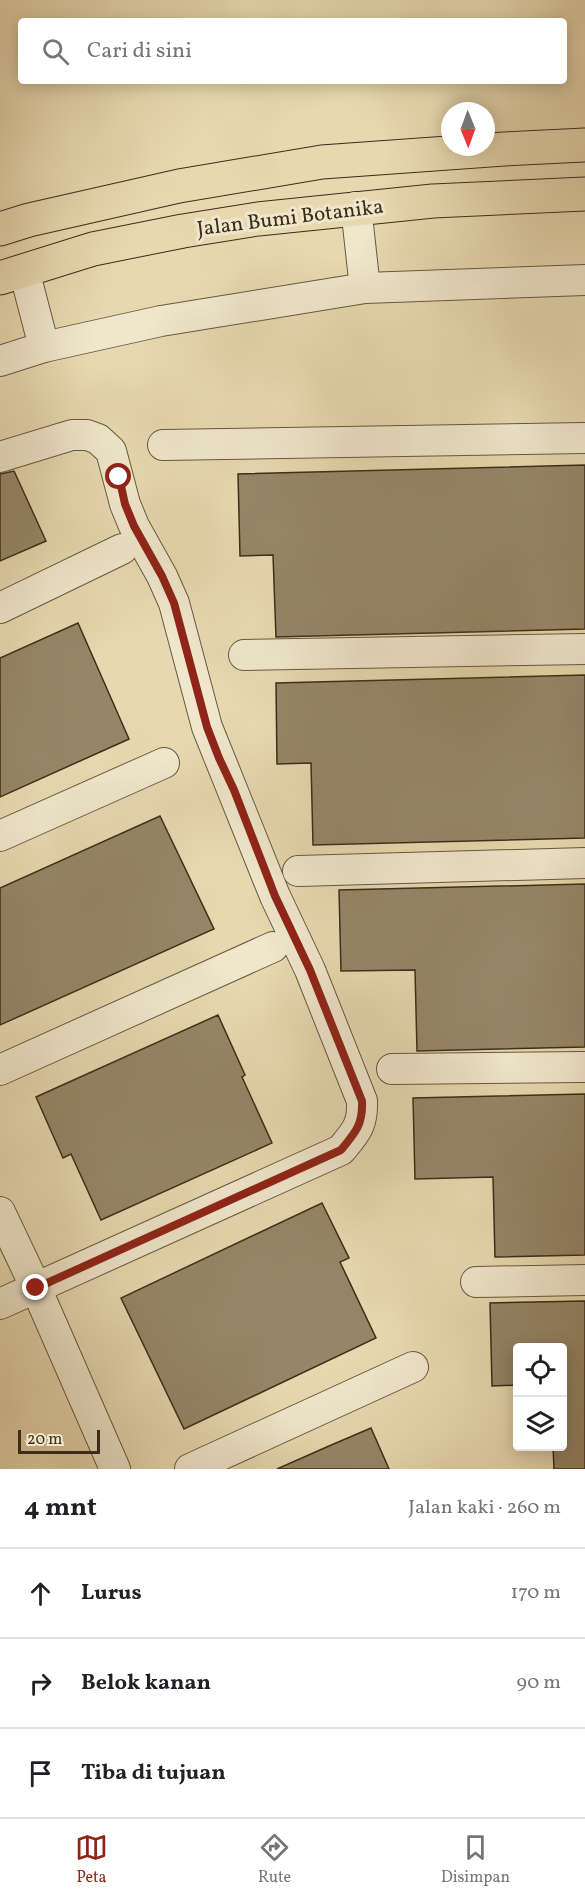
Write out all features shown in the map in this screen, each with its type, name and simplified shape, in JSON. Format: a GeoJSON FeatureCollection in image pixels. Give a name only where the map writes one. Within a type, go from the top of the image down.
{"type":"FeatureCollection","features":[{"type":"Feature","properties":{"kind":"main road"},"geometry":{"type":"LineString","coordinates":[[0,229],[29,220],[179,186],[322,162],[585,146]]}},
{"type":"Feature","properties":{"kind":"main road","name":"Jalan Bumi Botanika"},"geometry":{"type":"LineString","coordinates":[[12,274],[93,249],[258,219],[356,207],[433,201],[585,194]]}},
{"type":"Feature","properties":{"kind":"street"},"geometry":{"type":"LineString","coordinates":[[356,207],[365,288]]}},
{"type":"Feature","properties":{"kind":"street"},"geometry":{"type":"LineString","coordinates":[[12,274],[45,347]]}},
{"type":"Feature","properties":{"kind":"street"},"geometry":{"type":"LineString","coordinates":[[0,362],[45,347],[160,321],[365,288],[585,280]]}},
{"type":"Feature","properties":{"kind":"street"},"geometry":{"type":"LineString","coordinates":[[0,457],[72,435],[87,435],[98,439],[111,451],[125,504],[134,526],[174,603],[207,727],[275,896],[310,970],[362,1101],[363,1115],[358,1130],[341,1150],[0,1304]]}},
{"type":"Feature","properties":{"kind":"street"},"geometry":{"type":"LineString","coordinates":[[163,446],[585,438]]}},
{"type":"Feature","properties":{"kind":"street"},"geometry":{"type":"LineString","coordinates":[[0,608],[122,549]]}},
{"type":"Feature","properties":{"kind":"street"},"geometry":{"type":"LineString","coordinates":[[244,655],[585,649]]}},
{"type":"Feature","properties":{"kind":"street"},"geometry":{"type":"LineString","coordinates":[[0,836],[164,763]]}},
{"type":"Feature","properties":{"kind":"street"},"geometry":{"type":"LineString","coordinates":[[298,871],[585,863]]}},
{"type":"Feature","properties":{"kind":"street"},"geometry":{"type":"LineString","coordinates":[[0,1070],[273,947]]}},
{"type":"Feature","properties":{"kind":"street"},"geometry":{"type":"LineString","coordinates":[[392,1069],[585,1067]]}},
{"type":"Feature","properties":{"kind":"street"},"geometry":{"type":"LineString","coordinates":[[0,1212],[36,1288],[115,1469]]}},
{"type":"Feature","properties":{"kind":"street"},"geometry":{"type":"LineString","coordinates":[[476,1282],[585,1280]]}},
{"type":"Feature","properties":{"kind":"street"},"geometry":{"type":"LineString","coordinates":[[190,1469],[413,1367]]}},
{"type":"Feature","properties":{"kind":"building"},"geometry":{"type":"Polygon","coordinates":[[[585,465],[585,629],[276,637],[273,555],[240,556],[238,474],[585,465]]]}},
{"type":"Feature","properties":{"kind":"building"},"geometry":{"type":"Polygon","coordinates":[[[14,471],[46,541],[0,561],[0,474],[14,471]]]}},
{"type":"Feature","properties":{"kind":"building"},"geometry":{"type":"Polygon","coordinates":[[[78,623],[129,739],[0,797],[0,658],[78,623]]]}},
{"type":"Feature","properties":{"kind":"building"},"geometry":{"type":"Polygon","coordinates":[[[585,675],[585,838],[313,845],[311,763],[277,764],[276,683],[585,675]]]}},
{"type":"Feature","properties":{"kind":"building"},"geometry":{"type":"Polygon","coordinates":[[[160,816],[214,929],[0,1025],[0,888],[160,816]]]}},
{"type":"Feature","properties":{"kind":"building"},"geometry":{"type":"Polygon","coordinates":[[[585,884],[585,1047],[417,1051],[415,970],[341,971],[339,890],[585,884]]]}},
{"type":"Feature","properties":{"kind":"building"},"geometry":{"type":"Polygon","coordinates":[[[218,1015],[245,1075],[242,1077],[272,1143],[101,1220],[71,1154],[63,1158],[36,1097],[218,1015]]]}},
{"type":"Feature","properties":{"kind":"building"},"geometry":{"type":"Polygon","coordinates":[[[585,1094],[585,1255],[495,1257],[493,1177],[415,1179],[413,1098],[585,1094]]]}},
{"type":"Feature","properties":{"kind":"building"},"geometry":{"type":"Polygon","coordinates":[[[322,1203],[349,1258],[340,1262],[376,1338],[184,1429],[121,1298],[322,1203]]]}},
{"type":"Feature","properties":{"kind":"building"},"geometry":{"type":"Polygon","coordinates":[[[585,1301],[585,1469],[554,1469],[553,1451],[567,1451],[567,1343],[513,1343],[513,1385],[492,1386],[490,1303],[585,1301]]]}},
{"type":"Feature","properties":{"kind":"building"},"geometry":{"type":"Polygon","coordinates":[[[371,1428],[389,1469],[277,1469],[329,1446],[371,1428]]]}},
{"type":"Feature","properties":{"kind":"route"},"geometry":{"type":"LineString","coordinates":[[36,1288],[341,1150],[358,1130],[363,1115],[362,1101],[320,994],[275,896],[207,727],[174,603],[134,526],[125,504],[119,477]]}}]}
